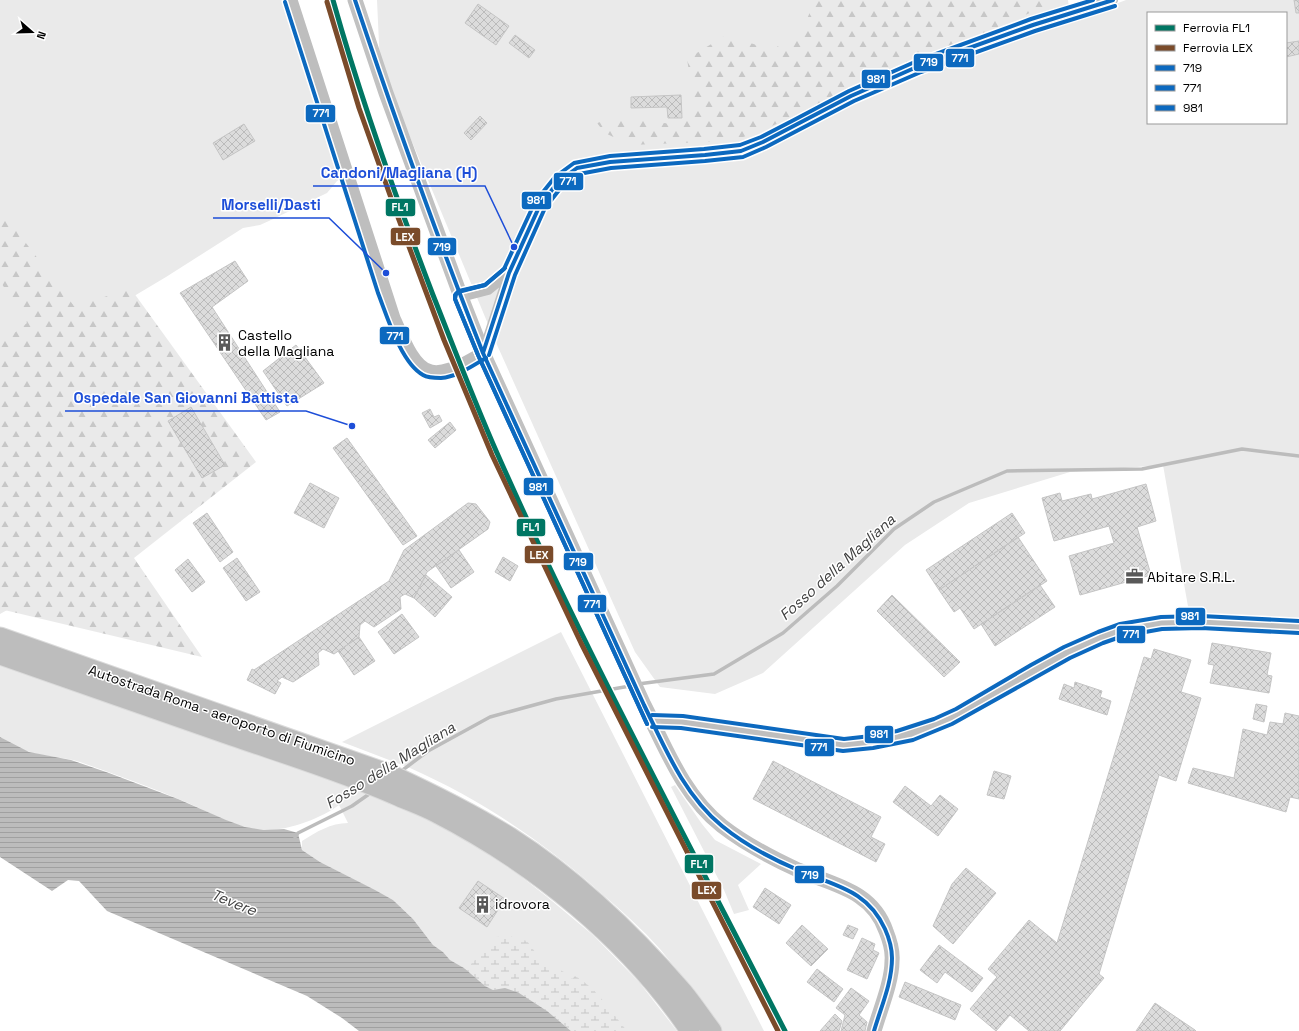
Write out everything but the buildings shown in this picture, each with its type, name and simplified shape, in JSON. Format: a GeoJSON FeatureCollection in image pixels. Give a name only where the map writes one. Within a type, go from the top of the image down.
{"type":"FeatureCollection","features":[{"type":"Feature","properties":{"kind":"highway","name":"Autostrada Roma - aeroporto di Fiumicino"},"geometry":{"type":"LineString","coordinates":[[0,637],[390,774],[491,825],[541,858],[572,892],[608,936],[641,969],[672,1005],[690,1031]]}},
{"type":"Feature","properties":{"kind":"highway","name":"Autostrada Roma - aeroporto di Fiumicino"},"geometry":{"type":"LineString","coordinates":[[0,655],[372,785],[434,812],[572,892],[621,925],[684,993],[712,1031]]}},
{"type":"Feature","properties":{"kind":"main road"},"geometry":{"type":"LineString","coordinates":[[355,0],[376,67],[460,297],[623,660],[680,777],[692,795],[722,826],[756,848],[798,870],[857,894],[867,901],[878,913],[889,938],[892,962],[890,978],[874,1031]]}},
{"type":"Feature","properties":{"kind":"street"},"geometry":{"type":"LineString","coordinates":[[291,0],[394,318],[408,349],[420,366],[432,372],[441,372],[450,369]]}},
{"type":"Feature","properties":{"kind":"street"},"geometry":{"type":"LineString","coordinates":[[465,363],[484,353],[509,273],[540,205],[558,181],[577,168],[610,162],[705,155],[742,150],[763,142],[851,96],[919,66],[1033,25],[1113,0]]}},
{"type":"Feature","properties":{"kind":"street"},"geometry":{"type":"LineString","coordinates":[[460,297],[488,290],[509,273]]}},
{"type":"Feature","properties":{"kind":"street"},"geometry":{"type":"LineString","coordinates":[[652,721],[682,722],[844,744],[869,743],[894,739],[950,719],[1058,657],[1119,630],[1159,623],[1197,621],[1299,627]]}},
{"type":"Feature","properties":{"kind":"green space"},"geometry":{"type":"Polygon","coordinates":[[[0,0],[286,0],[298,46],[317,94],[342,178],[337,181],[327,193],[260,225],[243,228],[166,277],[57,342],[160,524],[0,614],[0,0]]]}},
{"type":"Feature","properties":{"kind":"green space"},"geometry":{"type":"Polygon","coordinates":[[[377,0],[1068,0],[1071,21],[1126,0],[1299,0],[1299,619],[1189,612],[1163,465],[1070,472],[969,503],[905,545],[763,673],[715,694],[660,687],[635,652],[493,336],[380,65],[377,0]]]}},
{"type":"Feature","properties":{"kind":"green space"},"geometry":{"type":"Polygon","coordinates":[[[815,0],[1051,0],[1050,4],[756,133],[730,141],[630,145],[605,133],[597,123],[613,118],[684,125],[694,103],[687,59],[726,35],[772,50],[802,31],[815,0]]]}},
{"type":"Feature","properties":{"kind":"green space"},"geometry":{"type":"Polygon","coordinates":[[[3,213],[74,306],[131,289],[256,462],[134,558],[202,657],[0,609],[0,344],[27,323],[0,281],[0,215],[3,213]]]}},
{"type":"Feature","properties":{"kind":"green space"},"geometry":{"type":"Polygon","coordinates":[[[561,632],[764,1031],[722,1031],[692,989],[668,959],[639,927],[579,874],[534,839],[486,808],[436,780],[410,768],[342,742],[561,632]]]}},
{"type":"Feature","properties":{"kind":"green space"},"geometry":{"type":"Polygon","coordinates":[[[0,664],[290,765],[391,802],[445,828],[519,875],[594,936],[639,982],[677,1031],[571,1031],[568,1027],[485,986],[464,968],[450,960],[443,952],[433,945],[413,919],[393,900],[320,862],[302,850],[302,841],[313,834],[330,826],[348,823],[339,805],[323,815],[294,826],[274,830],[255,829],[235,824],[162,792],[80,762],[36,754],[15,746],[0,737],[0,664]]]}},
{"type":"Feature","properties":{"kind":"green space"},"geometry":{"type":"Polygon","coordinates":[[[675,785],[715,840],[761,864],[738,885],[749,910],[734,914],[724,890],[671,787],[675,785]]]}},
{"type":"Feature","properties":{"kind":"green space"},"geometry":{"type":"Polygon","coordinates":[[[509,936],[527,941],[541,960],[564,972],[572,979],[575,976],[583,981],[597,993],[627,1031],[571,1031],[547,1011],[532,1001],[505,988],[493,990],[485,986],[465,970],[496,937],[509,936]]]}},
{"type":"Feature","properties":{"kind":"water","name":"Tevere"},"geometry":{"type":"Polygon","coordinates":[[[0,737],[29,752],[71,760],[109,773],[178,799],[245,827],[264,830],[284,829],[298,833],[302,850],[320,862],[393,900],[413,919],[433,945],[443,952],[450,960],[464,968],[485,986],[493,990],[505,988],[519,993],[547,1011],[571,1031],[359,1031],[342,1018],[307,996],[107,911],[79,881],[68,880],[52,891],[0,857],[0,737]]]}},
{"type":"Feature","properties":{"kind":"waterway","name":"Fosso della Magliana"},"geometry":{"type":"LineString","coordinates":[[638,684],[714,674],[783,633],[837,586],[894,529],[934,502],[1007,471],[1142,469],[1242,449],[1299,456]]}},
{"type":"Feature","properties":{"kind":"waterway","name":"Fosso della Magliana"},"geometry":{"type":"LineString","coordinates":[[400,772],[428,751],[490,717],[556,699],[630,686]]}},
{"type":"Feature","properties":{"kind":"waterway","name":"Fosso della Magliana"},"geometry":{"type":"LineString","coordinates":[[295,837],[298,833],[352,806],[372,792]]}},
{"type":"Feature","properties":{"kind":"rail line","name":"FL1"},"geometry":{"type":"LineString","coordinates":[[333,0],[367,112],[406,222],[456,355],[497,453],[530,527],[601,672],[785,1031]]}},
{"type":"Feature","properties":{"kind":"rail line","name":"LEX"},"geometry":{"type":"LineString","coordinates":[[327,2],[359,108],[396,212],[444,340],[492,455],[581,643],[778,1031]]}},
{"type":"Feature","properties":{"kind":"transit line","name":"719"},"geometry":{"type":"LineString","coordinates":[[355,0],[417,178],[483,353],[644,705],[668,754],[686,785],[697,800],[709,814],[731,833],[758,851],[778,861],[848,890],[869,905],[878,916],[888,936],[891,947],[892,967],[886,995],[874,1031]]}},
{"type":"Feature","properties":{"kind":"transit line","name":"981"},"geometry":{"type":"LineString","coordinates":[[647,724],[478,355],[455,299],[456,294],[459,291],[485,285],[504,269],[535,202],[555,177],[574,163],[610,156],[740,145],[761,137],[849,91],[917,61],[1031,19],[1093,0]]}},
{"type":"Feature","properties":{"kind":"transit line","name":"719"},"geometry":{"type":"LineString","coordinates":[[483,353],[509,273],[540,205],[559,181],[577,168],[610,162],[741,151],[763,142],[851,96],[919,66],[1033,25],[1113,0]]}},
{"type":"Feature","properties":{"kind":"transit line","name":"771"},"geometry":{"type":"LineString","coordinates":[[285,2],[378,293],[390,326],[401,350],[415,369],[423,375],[432,378],[453,376],[486,358]]}},
{"type":"Feature","properties":{"kind":"transit line","name":"771"},"geometry":{"type":"LineString","coordinates":[[489,355],[515,275],[545,208],[563,185],[579,174],[611,168],[743,157],[766,147],[854,101],[921,72],[1035,31],[1115,6]]}},
{"type":"Feature","properties":{"kind":"transit line","name":"771"},"geometry":{"type":"LineString","coordinates":[[505,268],[485,285],[458,292],[455,295],[455,299],[478,355],[647,724]]}},
{"type":"Feature","properties":{"kind":"transit line","name":"981"},"geometry":{"type":"LineString","coordinates":[[652,715],[683,716],[844,739],[871,736],[897,731],[934,719],[956,709],[1064,647],[1120,624],[1161,617],[1201,616],[1299,621]]}},
{"type":"Feature","properties":{"kind":"transit line","name":"771"},"geometry":{"type":"LineString","coordinates":[[652,727],[681,728],[843,751],[873,748],[913,740],[952,724],[1070,658],[1103,643],[1123,636],[1162,629],[1201,628],[1299,633]]}},
{"type":"Feature","properties":{"kind":"place","name":"Candoni/Magliana (H)"},"geometry":{"type":"Point","coordinates":[514,247]}},
{"type":"Feature","properties":{"kind":"place","name":"Morselli/Dasti"},"geometry":{"type":"Point","coordinates":[386,273]}},
{"type":"Feature","properties":{"kind":"place","name":"Castello della Magliana"},"geometry":{"type":"Point","coordinates":[225,343]}},
{"type":"Feature","properties":{"kind":"place","name":"Ospedale San Giovanni Battista"},"geometry":{"type":"Point","coordinates":[352,426]}},
{"type":"Feature","properties":{"kind":"place","name":"Abitare S.R.L."},"geometry":{"type":"Point","coordinates":[1134,577]}},
{"type":"Feature","properties":{"kind":"place","name":"idrovora"},"geometry":{"type":"Point","coordinates":[482,904]}}]}
